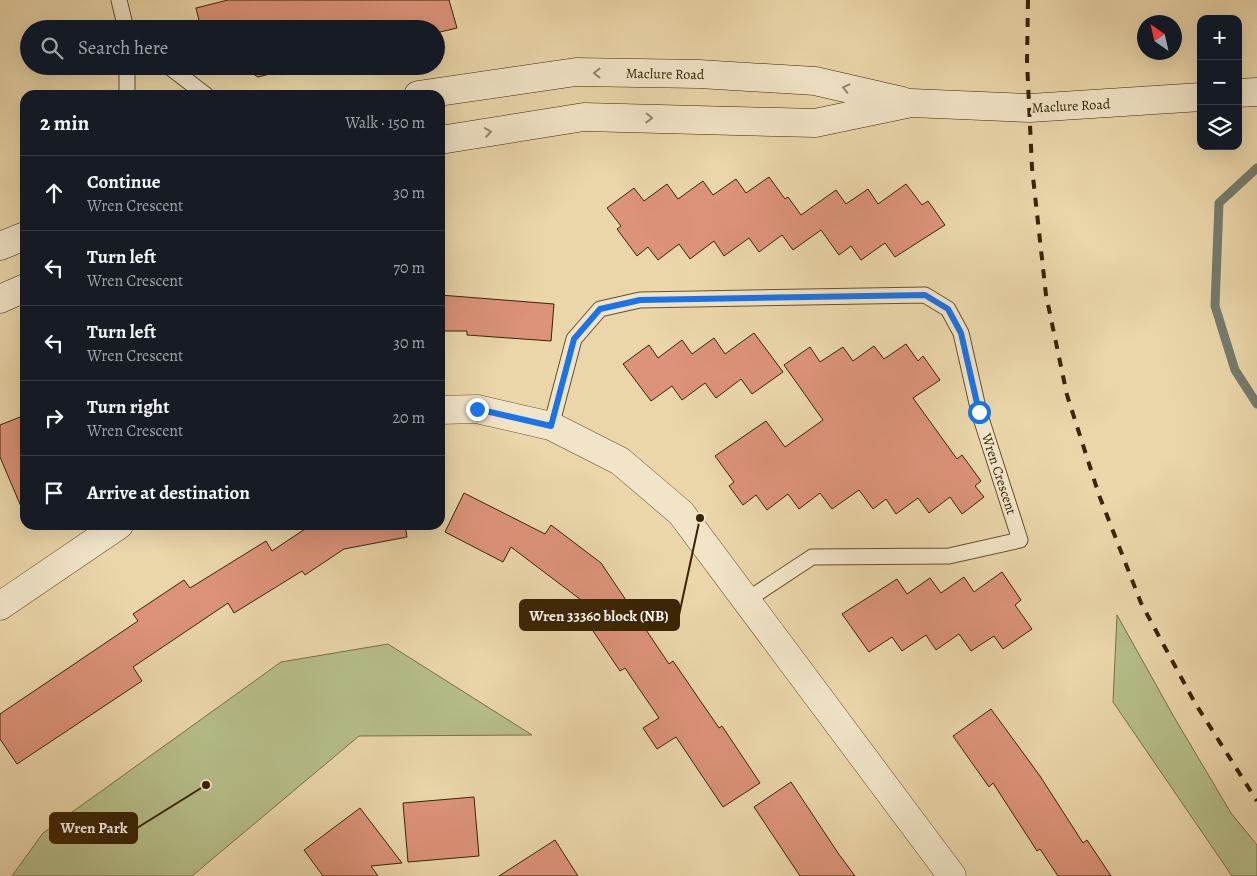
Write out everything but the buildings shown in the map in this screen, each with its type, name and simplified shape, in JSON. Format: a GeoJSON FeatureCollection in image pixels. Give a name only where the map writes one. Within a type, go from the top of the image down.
{"type":"FeatureCollection","features":[{"type":"Feature","properties":{"kind":"main road","name":"Maclure Road"},"geometry":{"type":"LineString","coordinates":[[445,91],[576,72],[815,80],[910,103],[1030,108],[1197,97]]}},
{"type":"Feature","properties":{"kind":"main road"},"geometry":{"type":"LineString","coordinates":[[1242,94],[1257,92]]}},
{"type":"Feature","properties":{"kind":"main road","name":"Maclure Road"},"geometry":{"type":"LineString","coordinates":[[445,139],[584,117],[815,124],[910,103]]}},
{"type":"Feature","properties":{"kind":"main road"},"geometry":{"type":"LineString","coordinates":[[0,246],[20,238]]}},
{"type":"Feature","properties":{"kind":"main road"},"geometry":{"type":"LineString","coordinates":[[0,299],[20,290]]}},
{"type":"Feature","properties":{"kind":"main road"},"geometry":{"type":"LineString","coordinates":[[445,410],[477,409],[551,426],[620,461],[681,513],[952,876]]}},
{"type":"Feature","properties":{"kind":"main road"},"geometry":{"type":"LineString","coordinates":[[0,606],[112,530]]}},
{"type":"Feature","properties":{"kind":"lane"},"geometry":{"type":"LineString","coordinates":[[119,0],[124,20]]}},
{"type":"Feature","properties":{"kind":"lane"},"geometry":{"type":"LineString","coordinates":[[127,75],[127,90]]}},
{"type":"Feature","properties":{"kind":"lane"},"geometry":{"type":"LineString","coordinates":[[180,75],[199,90]]}},
{"type":"Feature","properties":{"kind":"lane","name":"Wren Crescent"},"geometry":{"type":"LineString","coordinates":[[551,426],[574,339],[600,309],[640,300],[925,295],[948,309],[961,333],[979,412],[1020,540],[949,556],[812,557],[747,600]]}},
{"type":"Feature","properties":{"kind":"green space"},"geometry":{"type":"Polygon","coordinates":[[[1117,615],[1231,813],[1257,845],[1257,876],[1232,876],[1113,702],[1117,615]]]}},
{"type":"Feature","properties":{"kind":"green space"},"geometry":{"type":"Polygon","coordinates":[[[388,644],[532,735],[359,736],[192,876],[12,876],[43,833],[281,662],[388,644]]]}},
{"type":"Feature","properties":{"kind":"waterway"},"geometry":{"type":"LineString","coordinates":[[1257,168],[1219,203],[1215,306],[1235,370],[1257,404]]}},
{"type":"Feature","properties":{"kind":"railway"},"geometry":{"type":"LineString","coordinates":[[1028,0],[1027,61],[1032,168],[1046,295],[1067,395],[1099,495],[1141,603],[1195,703],[1257,801]]}},
{"type":"Feature","properties":{"kind":"place","name":"Wren 33360 block (NB)"},"geometry":{"type":"Point","coordinates":[700,518]}},
{"type":"Feature","properties":{"kind":"place","name":"Wren Park"},"geometry":{"type":"Point","coordinates":[206,785]}},
{"type":"Feature","properties":{"kind":"route"},"geometry":{"type":"LineString","coordinates":[[477,409],[551,426],[574,339],[600,309],[640,300],[925,295],[948,309],[961,333],[979,412]]}}]}
